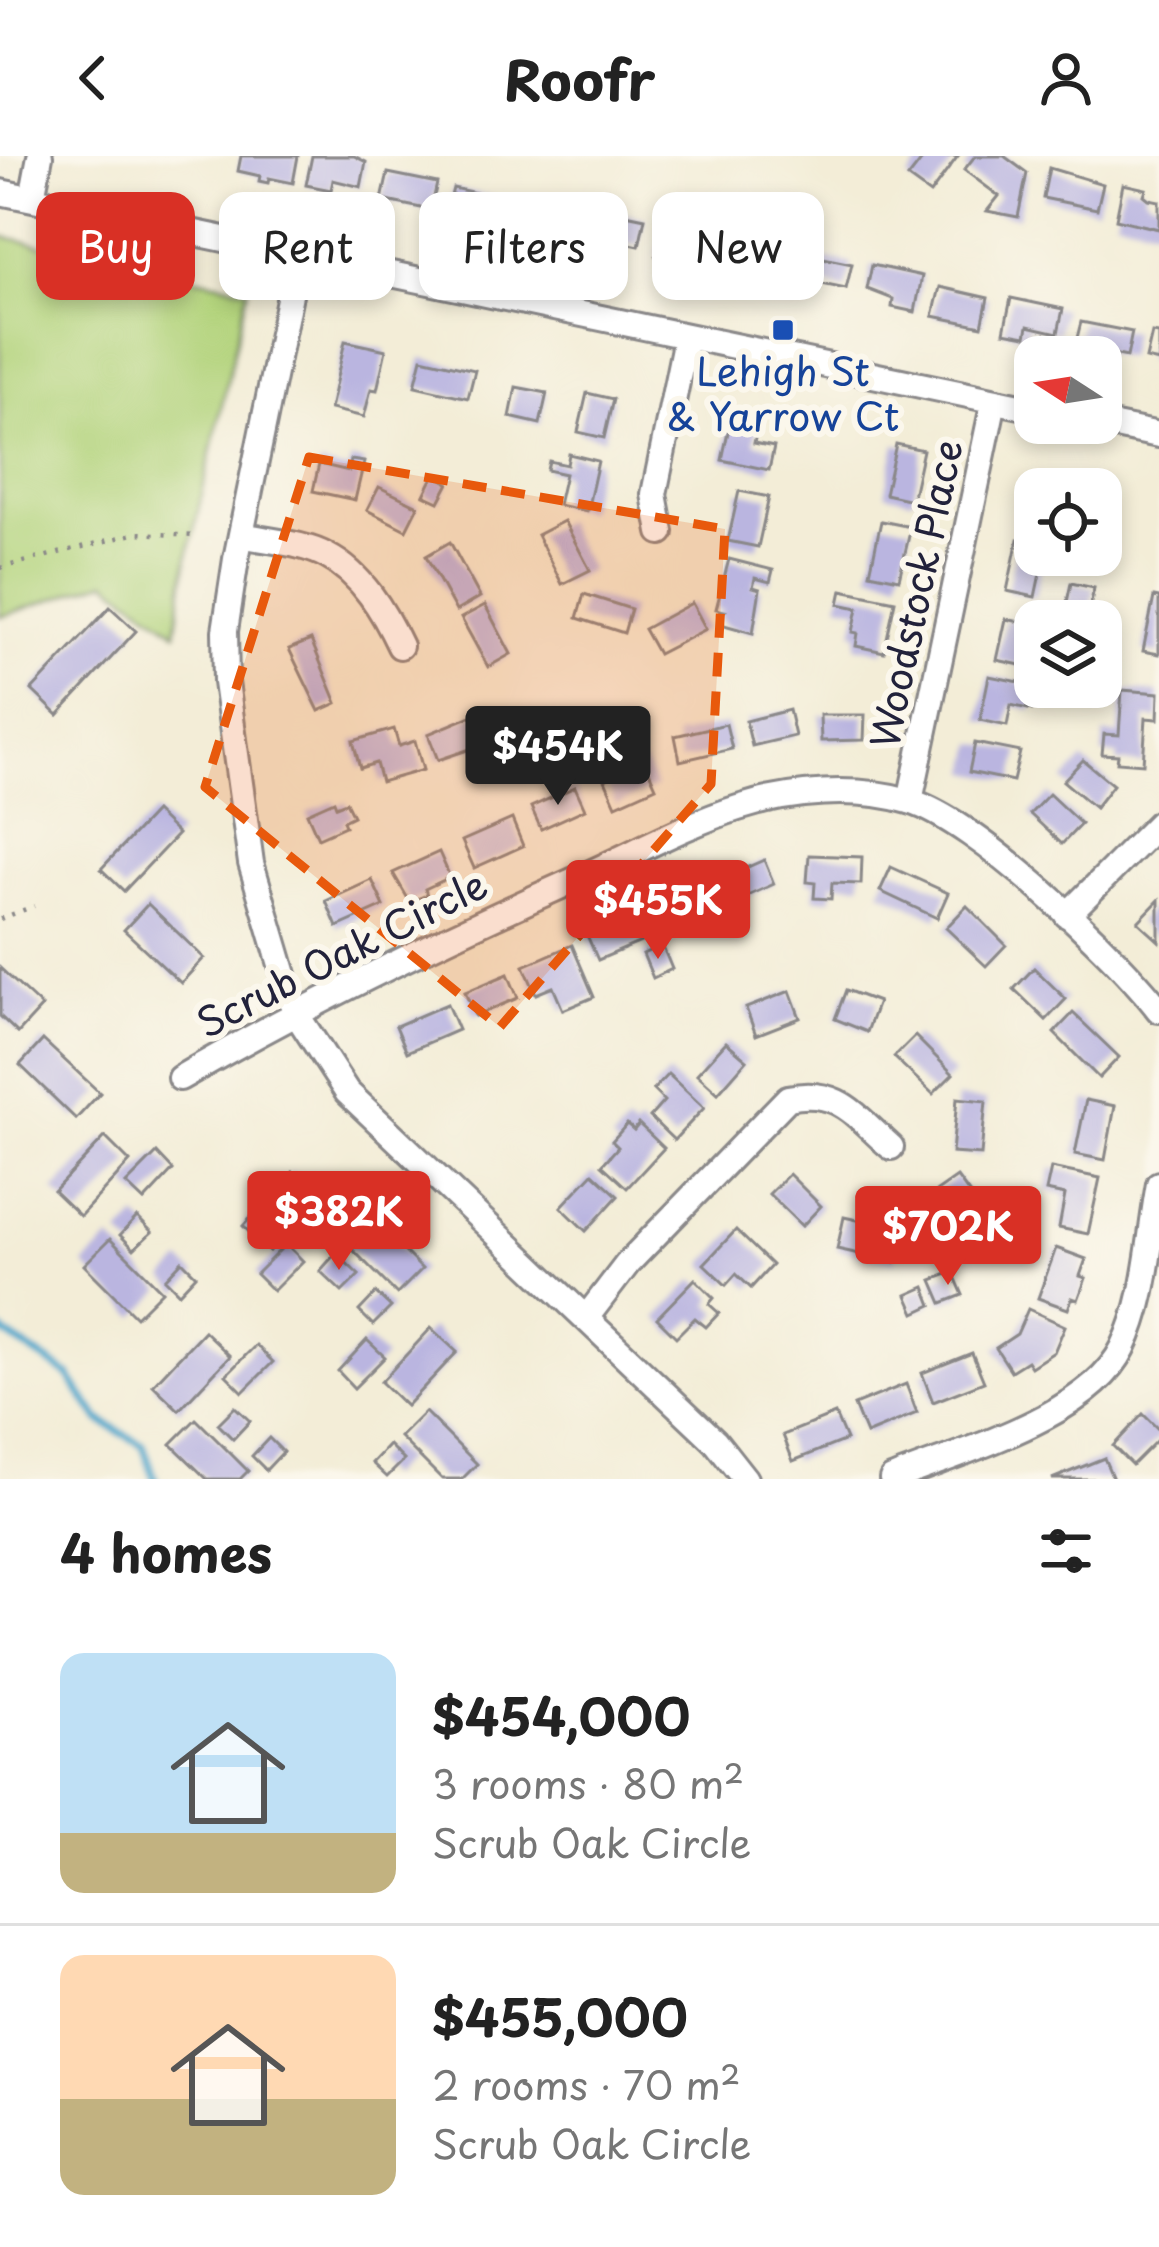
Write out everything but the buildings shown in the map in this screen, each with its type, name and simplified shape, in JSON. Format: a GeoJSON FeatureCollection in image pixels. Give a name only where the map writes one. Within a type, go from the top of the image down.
{"type":"FeatureCollection","features":[{"type":"Feature","properties":{"kind":"street"},"geometry":{"type":"LineString","coordinates":[[32,198],[40,156]]}},
{"type":"Feature","properties":{"kind":"street"},"geometry":{"type":"LineString","coordinates":[[0,192],[219,238]]}},
{"type":"Feature","properties":{"kind":"street"},"geometry":{"type":"LineString","coordinates":[[395,276],[1014,404]]}},
{"type":"Feature","properties":{"kind":"street"},"geometry":{"type":"LineString","coordinates":[[289,300],[225,632],[226,682],[251,863],[295,1012],[347,1092],[715,1441],[745,1479]]}},
{"type":"Feature","properties":{"kind":"street"},"geometry":{"type":"LineString","coordinates":[[661,532],[654,494],[686,338]]}},
{"type":"Feature","properties":{"kind":"street","name":"Woodstock Place"},"geometry":{"type":"LineString","coordinates":[[910,801],[994,400]]}},
{"type":"Feature","properties":{"kind":"street"},"geometry":{"type":"LineString","coordinates":[[1122,427],[1159,435]]}},
{"type":"Feature","properties":{"kind":"street"},"geometry":{"type":"LineString","coordinates":[[242,535],[326,554],[354,576],[385,614],[400,646]]}},
{"type":"Feature","properties":{"kind":"street","name":"Scrub Oak Circle"},"geometry":{"type":"LineString","coordinates":[[180,1078],[295,1012],[436,942],[736,808],[794,795],[852,793],[910,801],[982,843],[1067,915],[1159,1010]]}},
{"type":"Feature","properties":{"kind":"street"},"geometry":{"type":"LineString","coordinates":[[1067,915],[1159,823]]}},
{"type":"Feature","properties":{"kind":"street"},"geometry":{"type":"LineString","coordinates":[[586,1318],[628,1263],[788,1098],[812,1093],[835,1098],[891,1147]]}},
{"type":"Feature","properties":{"kind":"street"},"geometry":{"type":"LineString","coordinates":[[892,1479],[1069,1406],[1100,1381],[1123,1349],[1136,1312],[1159,1184]]}},
{"type":"Feature","properties":{"kind":"path"},"geometry":{"type":"LineString","coordinates":[[0,568],[137,533],[196,536]]}},
{"type":"Feature","properties":{"kind":"path"},"geometry":{"type":"LineString","coordinates":[[0,919],[34,906]]}},
{"type":"Feature","properties":{"kind":"highlighted area"},"geometry":{"type":"Polygon","coordinates":[[[309,457],[725,529],[711,784],[500,1027],[205,787],[309,457]]]}},
{"type":"Feature","properties":{"kind":"green space"},"geometry":{"type":"Polygon","coordinates":[[[0,236],[36,244],[36,300],[195,300],[195,278],[219,283],[219,300],[246,300],[188,556],[176,632],[107,581],[0,617],[0,236]]]}},
{"type":"Feature","properties":{"kind":"waterway"},"geometry":{"type":"LineString","coordinates":[[0,1330],[68,1375],[99,1420],[143,1445],[155,1479]]}},
{"type":"Feature","properties":{"kind":"place","name":"Lehigh St & Yarrow Ct"},"geometry":{"type":"Point","coordinates":[783,330]}}]}
